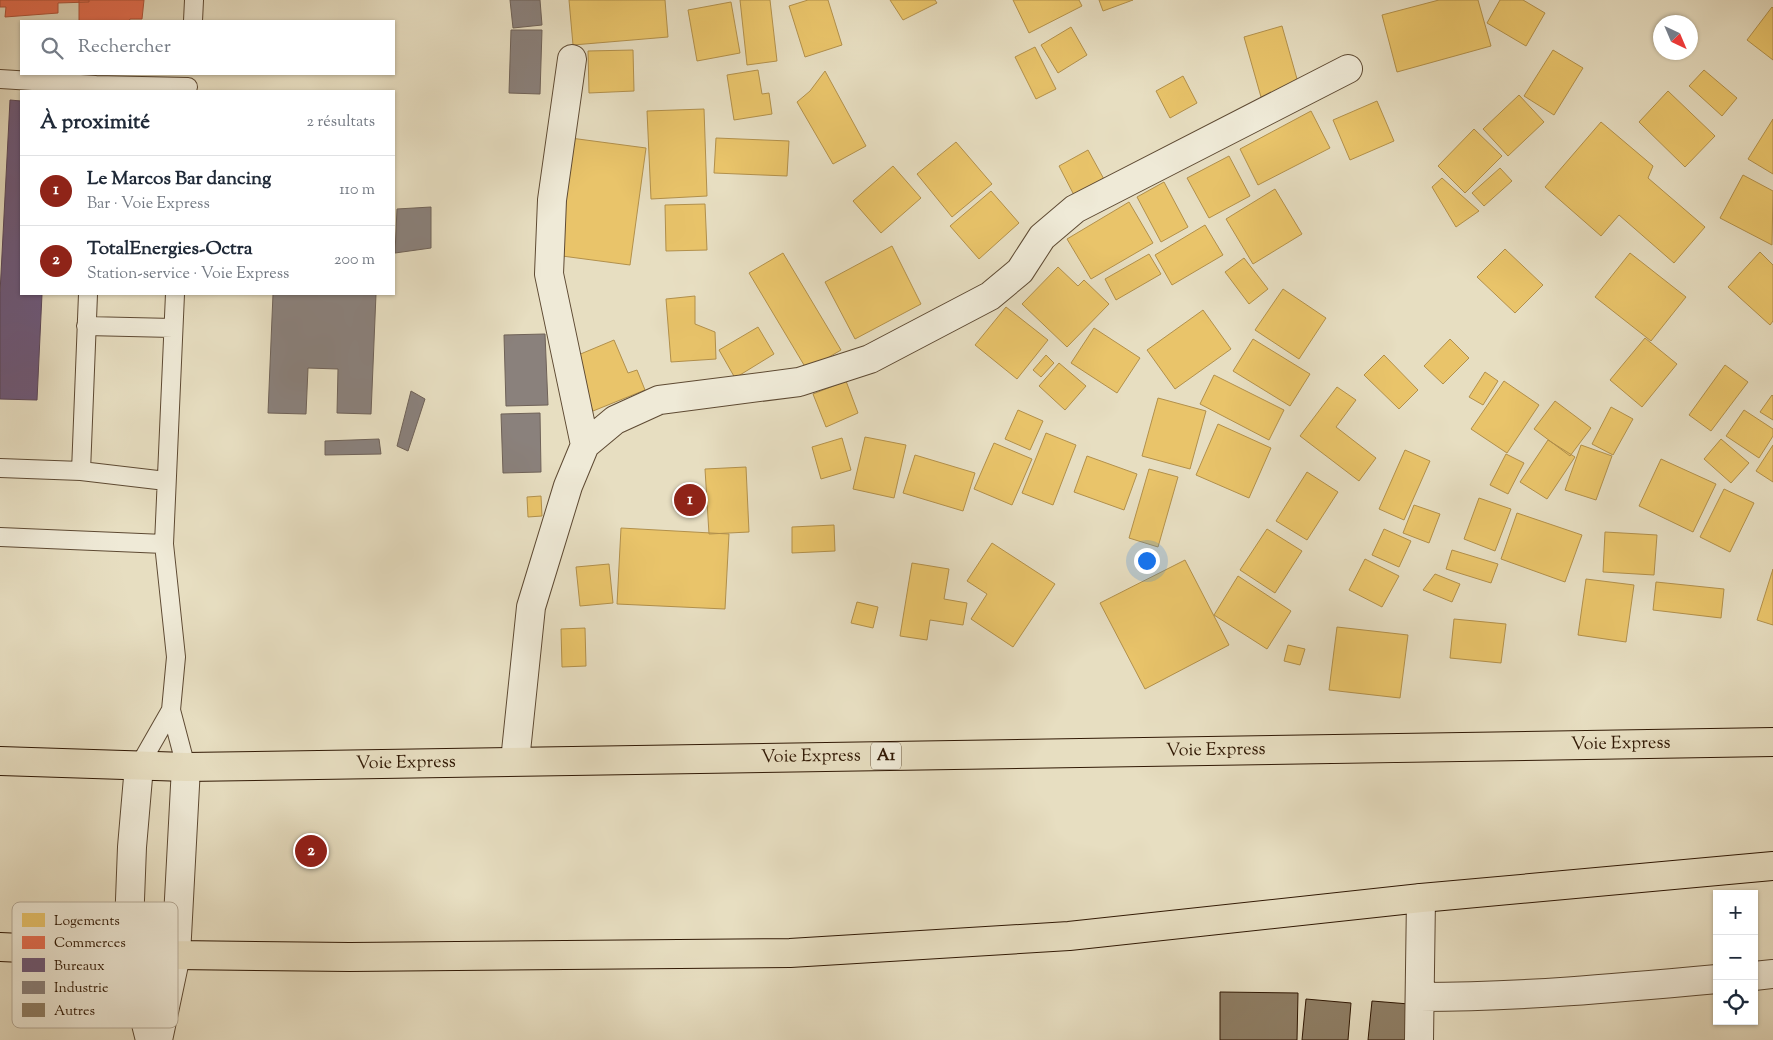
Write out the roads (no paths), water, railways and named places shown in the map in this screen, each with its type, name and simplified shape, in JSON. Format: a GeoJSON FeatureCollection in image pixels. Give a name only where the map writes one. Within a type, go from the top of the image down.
{"type":"FeatureCollection","features":[{"type":"Feature","properties":{"kind":"highway","name":"Voie Express"},"geometry":{"type":"LineString","coordinates":[[0,761],[186,767],[1773,742]]}},
{"type":"Feature","properties":{"kind":"highway"},"geometry":{"type":"LineString","coordinates":[[178,955],[350,957],[790,952],[1069,936],[1421,898],[1773,866]]}},
{"type":"Feature","properties":{"kind":"street"},"geometry":{"type":"LineString","coordinates":[[572,59],[552,200],[549,274],[585,445]]}},
{"type":"Feature","properties":{"kind":"street"},"geometry":{"type":"LineString","coordinates":[[515,761],[531,607],[568,486],[585,445],[615,420],[659,400],[799,382],[870,359],[990,296],[1020,272],[1042,237],[1076,209],[1348,69]]}},
{"type":"Feature","properties":{"kind":"street"},"geometry":{"type":"LineString","coordinates":[[130,902],[132,847],[139,766]]}},
{"type":"Feature","properties":{"kind":"street"},"geometry":{"type":"LineString","coordinates":[[178,917],[186,767]]}},
{"type":"Feature","properties":{"kind":"street"},"geometry":{"type":"LineString","coordinates":[[1418,1040],[1421,898]]}},
{"type":"Feature","properties":{"kind":"street"},"geometry":{"type":"LineString","coordinates":[[1758,976],[1773,974]]}},
{"type":"Feature","properties":{"kind":"street"},"geometry":{"type":"LineString","coordinates":[[1420,997],[1474,997],[1572,992],[1713,979]]}},
{"type":"Feature","properties":{"kind":"lane"},"geometry":{"type":"LineString","coordinates":[[193,20],[194,0]]}},
{"type":"Feature","properties":{"kind":"lane"},"geometry":{"type":"LineString","coordinates":[[0,79],[96,88],[188,84]]}},
{"type":"Feature","properties":{"kind":"lane"},"geometry":{"type":"LineString","coordinates":[[81,471],[88,295]]}},
{"type":"Feature","properties":{"kind":"lane"},"geometry":{"type":"LineString","coordinates":[[175,295],[164,544],[176,657],[171,710],[186,767]]}},
{"type":"Feature","properties":{"kind":"lane"},"geometry":{"type":"LineString","coordinates":[[86,326],[173,328]]}},
{"type":"Feature","properties":{"kind":"lane"},"geometry":{"type":"LineString","coordinates":[[0,468],[81,471],[166,481]]}},
{"type":"Feature","properties":{"kind":"lane"},"geometry":{"type":"LineString","coordinates":[[0,537],[164,544]]}},
{"type":"Feature","properties":{"kind":"lane"},"geometry":{"type":"LineString","coordinates":[[139,766],[171,710]]}},
{"type":"Feature","properties":{"kind":"place","name":"Le Marcos Bar dancing"},"geometry":{"type":"Point","coordinates":[690,500]}},
{"type":"Feature","properties":{"kind":"place","name":"TotalEnergies-Octra"},"geometry":{"type":"Point","coordinates":[311,851]}}]}
